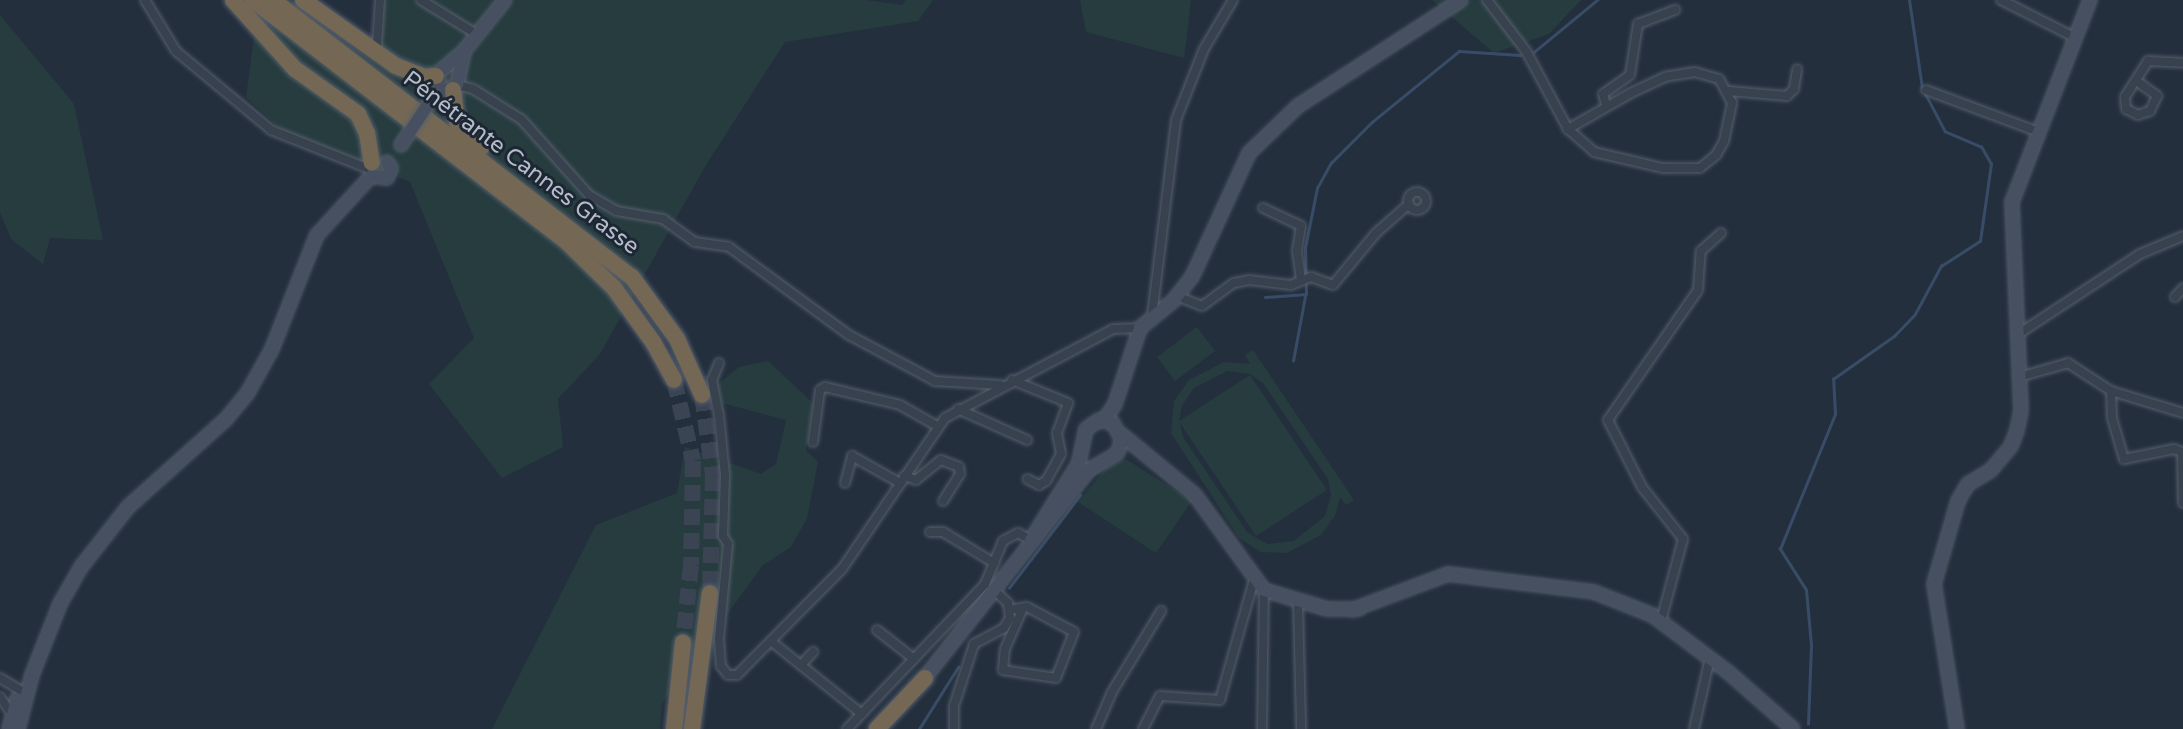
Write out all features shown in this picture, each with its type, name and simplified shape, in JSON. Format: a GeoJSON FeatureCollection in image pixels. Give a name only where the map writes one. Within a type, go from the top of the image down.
{"type":"FeatureCollection","features":[{"type":"Feature","properties":{"kind":"highway"},"geometry":{"type":"LineString","coordinates":[[233,0],[295,69],[358,114],[367,133],[375,168]]}},
{"type":"Feature","properties":{"kind":"highway","name":"Pénétrante Cannes Grasse"},"geometry":{"type":"LineString","coordinates":[[253,0],[567,242],[614,288],[653,342],[674,380]]}},
{"type":"Feature","properties":{"kind":"highway","name":"Pénétrante Cannes Grasse"},"geometry":{"type":"LineString","coordinates":[[273,0],[606,253],[657,306],[702,395]]}},
{"type":"Feature","properties":{"kind":"highway"},"geometry":{"type":"LineString","coordinates":[[303,0],[396,66],[446,83],[453,113],[464,132],[592,232],[606,253]]}},
{"type":"Feature","properties":{"kind":"highway"},"geometry":{"type":"LineString","coordinates":[[705,729],[701,691],[710,593]]}},
{"type":"Feature","properties":{"kind":"highway"},"geometry":{"type":"LineString","coordinates":[[692,729],[706,631]]}},
{"type":"Feature","properties":{"kind":"highway"},"geometry":{"type":"LineString","coordinates":[[674,729],[683,642]]}},
{"type":"Feature","properties":{"kind":"highway"},"geometry":{"type":"LineString","coordinates":[[877,729],[925,678]]}},
{"type":"Feature","properties":{"kind":"main road"},"geometry":{"type":"LineString","coordinates":[[9,729],[12,713],[25,692],[60,604],[81,567],[128,507],[226,419],[247,394],[272,349],[317,235],[375,168],[401,145],[446,83],[476,34],[505,0]]}},
{"type":"Feature","properties":{"kind":"main road"},"geometry":{"type":"LineString","coordinates":[[1120,449],[1114,427],[1115,404],[1140,328],[1177,296],[1201,259],[1239,170],[1264,136],[1298,106],[1461,0]]}},
{"type":"Feature","properties":{"kind":"main road"},"geometry":{"type":"LineString","coordinates":[[1957,729],[1934,584],[1958,501],[1968,484],[1991,470],[2011,446],[2021,411],[2012,202],[2090,0]]}},
{"type":"Feature","properties":{"kind":"main road"},"geometry":{"type":"LineString","coordinates":[[1031,540],[1085,448],[1086,429],[1114,427],[1135,448],[1195,495],[1254,580],[1264,590],[1298,602],[1352,610],[1430,578],[1457,576],[1594,592],[1634,606],[1661,621],[1710,658],[1793,729]]}},
{"type":"Feature","properties":{"kind":"main road"},"geometry":{"type":"LineString","coordinates":[[1085,448],[1102,460]]}},
{"type":"Feature","properties":{"kind":"main road"},"geometry":{"type":"LineString","coordinates":[[885,729],[1031,540],[1102,460],[1120,449],[1135,448]]}},
{"type":"Feature","properties":{"kind":"main road"},"geometry":{"type":"LineString","coordinates":[[18,729],[25,692]]}},
{"type":"Feature","properties":{"kind":"street"},"geometry":{"type":"LineString","coordinates":[[145,0],[176,51],[271,130],[375,168]]}},
{"type":"Feature","properties":{"kind":"street"},"geometry":{"type":"LineString","coordinates":[[377,44],[380,0]]}},
{"type":"Feature","properties":{"kind":"street"},"geometry":{"type":"LineString","coordinates":[[421,0],[476,34]]}},
{"type":"Feature","properties":{"kind":"street"},"geometry":{"type":"LineString","coordinates":[[1152,316],[1176,120],[1204,50],[1233,0]]}},
{"type":"Feature","properties":{"kind":"street"},"geometry":{"type":"LineString","coordinates":[[1488,0],[1522,45],[1568,129],[1580,143],[1612,158],[1683,171],[1700,168],[1716,155],[1724,141],[1732,103],[1729,91],[1720,79],[1695,72],[1665,77],[1605,106],[1568,129]]}},
{"type":"Feature","properties":{"kind":"street"},"geometry":{"type":"LineString","coordinates":[[2001,0],[2076,38]]}},
{"type":"Feature","properties":{"kind":"street"},"geometry":{"type":"LineString","coordinates":[[1605,106],[1603,94],[1630,75],[1638,24],[1675,10]]}},
{"type":"Feature","properties":{"kind":"street"},"geometry":{"type":"LineString","coordinates":[[2138,82],[2148,61],[2183,64]]}},
{"type":"Feature","properties":{"kind":"street"},"geometry":{"type":"LineString","coordinates":[[1729,91],[1787,96],[1794,89],[1797,69]]}},
{"type":"Feature","properties":{"kind":"street"},"geometry":{"type":"LineString","coordinates":[[446,83],[474,89],[522,120],[589,195],[617,211],[663,219],[695,242],[729,247],[849,335],[935,382],[1001,385]]}},
{"type":"Feature","properties":{"kind":"street"},"geometry":{"type":"LineString","coordinates":[[1926,90],[2039,132]]}},
{"type":"Feature","properties":{"kind":"street"},"geometry":{"type":"LineString","coordinates":[[1177,296],[1202,306],[1234,283],[1270,280],[1292,285],[1305,277],[1333,285],[1376,233],[1409,204]]}},
{"type":"Feature","properties":{"kind":"street"},"geometry":{"type":"LineString","coordinates":[[1263,208],[1301,226],[1297,251],[1305,277]]}},
{"type":"Feature","properties":{"kind":"street"},"geometry":{"type":"LineString","coordinates":[[1661,621],[1683,539],[1642,487],[1608,420],[1698,290],[1701,251],[1721,233]]}},
{"type":"Feature","properties":{"kind":"street"},"geometry":{"type":"LineString","coordinates":[[2017,335],[2140,254],[2183,236]]}},
{"type":"Feature","properties":{"kind":"street"},"geometry":{"type":"LineString","coordinates":[[2175,297],[2183,288]]}},
{"type":"Feature","properties":{"kind":"street"},"geometry":{"type":"LineString","coordinates":[[719,363],[712,380],[722,439],[723,536],[728,544],[719,639],[721,666],[728,675],[737,675],[842,569],[937,426],[958,409],[1001,385],[1113,329],[1140,328]]}},
{"type":"Feature","properties":{"kind":"street"},"geometry":{"type":"LineString","coordinates":[[2019,377],[2068,363],[2111,391],[2183,413]]}},
{"type":"Feature","properties":{"kind":"street"},"geometry":{"type":"LineString","coordinates":[[1012,380],[1069,403],[1057,433],[1061,454],[1046,481],[1039,485],[1027,479]]}},
{"type":"Feature","properties":{"kind":"street"},"geometry":{"type":"LineString","coordinates":[[813,442],[820,390],[825,387],[900,405],[937,426]]}},
{"type":"Feature","properties":{"kind":"street"},"geometry":{"type":"LineString","coordinates":[[2111,391],[2112,418],[2124,459],[2174,449],[2182,452],[2183,503]]}},
{"type":"Feature","properties":{"kind":"street"},"geometry":{"type":"LineString","coordinates":[[958,409],[1027,440]]}},
{"type":"Feature","properties":{"kind":"street"},"geometry":{"type":"LineString","coordinates":[[845,483],[852,456],[902,480],[916,480],[941,460],[959,467],[960,474],[943,501]]}},
{"type":"Feature","properties":{"kind":"street"},"geometry":{"type":"LineString","coordinates":[[930,532],[943,532],[993,563]]}},
{"type":"Feature","properties":{"kind":"street"},"geometry":{"type":"LineString","coordinates":[[847,729],[985,584],[993,563],[1009,536],[1018,533],[1031,540]]}},
{"type":"Feature","properties":{"kind":"street"},"geometry":{"type":"LineString","coordinates":[[1143,729],[1160,696],[1220,701],[1254,580]]}},
{"type":"Feature","properties":{"kind":"street"},"geometry":{"type":"LineString","coordinates":[[993,589],[1010,610]]}},
{"type":"Feature","properties":{"kind":"street"},"geometry":{"type":"LineString","coordinates":[[1262,729],[1264,590]]}},
{"type":"Feature","properties":{"kind":"street"},"geometry":{"type":"LineString","coordinates":[[1298,602],[1301,729]]}},
{"type":"Feature","properties":{"kind":"street"},"geometry":{"type":"LineString","coordinates":[[1010,610],[1027,607],[1074,632],[1056,678],[1003,670],[1005,649],[1022,610]]}},
{"type":"Feature","properties":{"kind":"street"},"geometry":{"type":"LineString","coordinates":[[954,729],[954,706],[970,651],[982,636],[1004,628],[1010,610]]}},
{"type":"Feature","properties":{"kind":"street"},"geometry":{"type":"LineString","coordinates":[[1096,729],[1112,692],[1161,611]]}},
{"type":"Feature","properties":{"kind":"street"},"geometry":{"type":"LineString","coordinates":[[877,630],[914,659]]}},
{"type":"Feature","properties":{"kind":"street"},"geometry":{"type":"LineString","coordinates":[[772,642],[862,714]]}},
{"type":"Feature","properties":{"kind":"street"},"geometry":{"type":"LineString","coordinates":[[801,665],[813,652]]}},
{"type":"Feature","properties":{"kind":"street"},"geometry":{"type":"LineString","coordinates":[[1694,729],[1710,658]]}},
{"type":"Feature","properties":{"kind":"street"},"geometry":{"type":"LineString","coordinates":[[2,683],[25,692]]}},
{"type":"Feature","properties":{"kind":"street"},"geometry":{"type":"LineString","coordinates":[[0,697],[12,713]]}},
{"type":"Feature","properties":{"kind":"green space"},"geometry":{"type":"Polygon","coordinates":[[[259,0],[299,0],[381,48],[383,0],[866,0],[902,5],[906,0],[933,0],[918,21],[785,42],[706,165],[600,354],[558,399],[563,447],[502,478],[429,384],[474,338],[410,182],[284,132],[246,97],[259,0]]]}},
{"type":"Feature","properties":{"kind":"green space"},"geometry":{"type":"Polygon","coordinates":[[[1080,0],[1191,0],[1184,58],[1086,32],[1080,0]]]}},
{"type":"Feature","properties":{"kind":"green space"},"geometry":{"type":"Polygon","coordinates":[[[1432,0],[1581,0],[1549,34],[1494,53],[1432,0]]]}},
{"type":"Feature","properties":{"kind":"green space"},"geometry":{"type":"Polygon","coordinates":[[[0,15],[74,104],[103,240],[50,238],[43,264],[11,239],[0,212],[0,15]]]}},
{"type":"Feature","properties":{"kind":"green space"},"geometry":{"type":"Polygon","coordinates":[[[1197,327],[1215,351],[1175,381],[1157,357],[1197,327]]]}},
{"type":"Feature","properties":{"kind":"green space"},"geometry":{"type":"Polygon","coordinates":[[[1253,350],[1354,500],[1346,505],[1340,497],[1335,516],[1321,535],[1287,553],[1261,552],[1239,538],[1171,433],[1174,401],[1189,380],[1224,362],[1250,364],[1245,355],[1253,350]],[[1227,371],[1194,388],[1182,406],[1179,421],[1250,375],[1327,490],[1256,536],[1180,423],[1183,437],[1247,532],[1267,544],[1294,541],[1325,516],[1331,495],[1328,479],[1263,383],[1250,374],[1227,371]]]}},
{"type":"Feature","properties":{"kind":"green space"},"geometry":{"type":"Polygon","coordinates":[[[768,361],[813,403],[806,450],[818,462],[807,518],[791,547],[763,565],[662,704],[660,729],[492,729],[596,525],[677,493],[685,447],[761,474],[776,464],[786,420],[722,403],[717,385],[739,367],[768,361]]]}},
{"type":"Feature","properties":{"kind":"green space"},"geometry":{"type":"Polygon","coordinates":[[[1126,459],[1192,501],[1156,553],[1078,502],[1105,469],[1126,459]]]}},
{"type":"Feature","properties":{"kind":"waterway"},"geometry":{"type":"LineString","coordinates":[[1534,52],[1597,0]]}},
{"type":"Feature","properties":{"kind":"waterway"},"geometry":{"type":"LineString","coordinates":[[1808,724],[1811,645],[1806,590],[1780,549],[1835,414],[1833,379],[1894,336],[1915,314],[1941,266],[1980,241],[1991,164],[1981,147],[1945,132],[1922,88],[1909,0]]}},
{"type":"Feature","properties":{"kind":"waterway"},"geometry":{"type":"LineString","coordinates":[[1265,297],[1306,294],[1305,248],[1317,188],[1331,163],[1372,122],[1459,51],[1520,55]]}},
{"type":"Feature","properties":{"kind":"waterway"},"geometry":{"type":"LineString","coordinates":[[1293,361],[1305,296]]}},
{"type":"Feature","properties":{"kind":"waterway"},"geometry":{"type":"LineString","coordinates":[[1009,588],[1080,495]]}},
{"type":"Feature","properties":{"kind":"waterway"},"geometry":{"type":"LineString","coordinates":[[919,729],[958,667]]}},
{"type":"Feature","properties":{"kind":"tunnel"},"geometry":{"type":"LineString","coordinates":[[674,380],[693,461],[691,565],[683,642]]}},
{"type":"Feature","properties":{"kind":"tunnel"},"geometry":{"type":"LineString","coordinates":[[702,395],[713,475],[710,593]]}}]}
